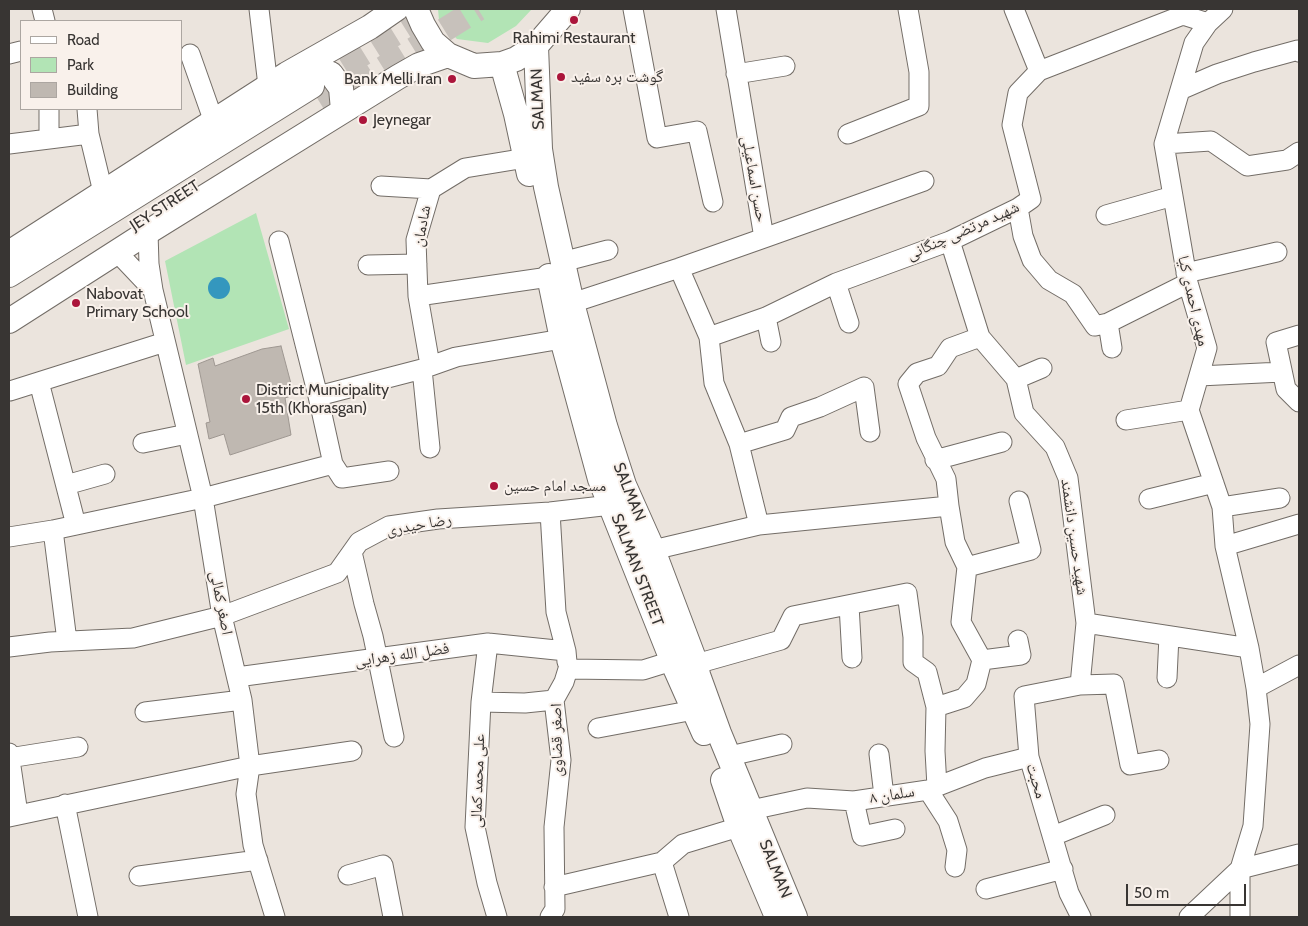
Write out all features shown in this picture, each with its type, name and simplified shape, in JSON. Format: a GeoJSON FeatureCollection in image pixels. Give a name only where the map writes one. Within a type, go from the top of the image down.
{"type":"FeatureCollection","features":[{"type":"Feature","properties":{"kind":"main road"},"geometry":{"type":"LineString","coordinates":[[9,321],[148,232],[319,92],[370,27],[396,9]]}},
{"type":"Feature","properties":{"kind":"main road"},"geometry":{"type":"LineString","coordinates":[[416,9],[422,25],[433,42],[448,55],[474,66],[502,64],[516,59],[536,46],[568,9]]}},
{"type":"Feature","properties":{"kind":"main road","name":"SALMAN"},"geometry":{"type":"LineString","coordinates":[[536,46],[540,149],[555,270],[572,302],[605,426],[624,485],[653,550],[696,664],[702,708],[730,756],[745,818],[795,917]]}},
{"type":"Feature","properties":{"kind":"main road"},"geometry":{"type":"LineString","coordinates":[[9,253],[268,86],[319,92],[398,77],[448,55]]}},
{"type":"Feature","properties":{"kind":"main road","name":"SALMAN STREET"},"geometry":{"type":"LineString","coordinates":[[502,64],[555,270],[562,339],[600,479],[672,661],[702,708],[724,782],[745,818],[777,917]]}},
{"type":"Feature","properties":{"kind":"main road","name":"JEY STREET"},"geometry":{"type":"LineString","coordinates":[[9,275],[319,92]]}},
{"type":"Feature","properties":{"kind":"main road","name":"JEY STREET"},"geometry":{"type":"LineString","coordinates":[[9,306],[319,92]]}},
{"type":"Feature","properties":{"kind":"street"},"geometry":{"type":"LineString","coordinates":[[259,9],[268,86]]}},
{"type":"Feature","properties":{"kind":"street"},"geometry":{"type":"LineString","coordinates":[[633,9],[657,138],[696,131],[712,202]]}},
{"type":"Feature","properties":{"kind":"street","name":"حسن اسماعیلی"},"geometry":{"type":"LineString","coordinates":[[572,302],[679,268],[764,238],[726,9]]}},
{"type":"Feature","properties":{"kind":"street"},"geometry":{"type":"LineString","coordinates":[[848,134],[919,106],[919,72],[908,9]]}},
{"type":"Feature","properties":{"kind":"street"},"geometry":{"type":"LineString","coordinates":[[1014,9],[1039,71]]}},
{"type":"Feature","properties":{"kind":"street","name":"شهید مرتضی چنگانی"},"geometry":{"type":"LineString","coordinates":[[710,337],[766,317],[836,283],[950,241],[1018,208],[1031,199],[1012,126],[1018,93],[1039,71],[1183,15],[1215,14]]}},
{"type":"Feature","properties":{"kind":"street","name":"مهدی احمدی کیا"},"geometry":{"type":"LineString","coordinates":[[1189,410],[1207,348],[1187,278],[1164,144],[1194,43],[1215,14]]}},
{"type":"Feature","properties":{"kind":"street"},"geometry":{"type":"LineString","coordinates":[[1180,90],[1217,74],[1254,62],[1298,50],[1299,52]]}},
{"type":"Feature","properties":{"kind":"street"},"geometry":{"type":"LineString","coordinates":[[190,54],[214,122]]}},
{"type":"Feature","properties":{"kind":"street"},"geometry":{"type":"LineString","coordinates":[[736,74],[785,66]]}},
{"type":"Feature","properties":{"kind":"street"},"geometry":{"type":"LineString","coordinates":[[49,110],[49,139]]}},
{"type":"Feature","properties":{"kind":"street"},"geometry":{"type":"LineString","coordinates":[[87,110],[89,134],[103,192]]}},
{"type":"Feature","properties":{"kind":"street"},"geometry":{"type":"LineString","coordinates":[[9,144],[89,134]]}},
{"type":"Feature","properties":{"kind":"street"},"geometry":{"type":"LineString","coordinates":[[1164,144],[1211,142],[1247,166],[1287,160],[1299,152]]}},
{"type":"Feature","properties":{"kind":"street","name":"شادمان"},"geometry":{"type":"LineString","coordinates":[[430,448],[426,367],[418,296],[416,240],[430,189],[465,168],[526,158]]}},
{"type":"Feature","properties":{"kind":"street"},"geometry":{"type":"LineString","coordinates":[[764,238],[924,181]]}},
{"type":"Feature","properties":{"kind":"street"},"geometry":{"type":"LineString","coordinates":[[381,186],[430,189]]}},
{"type":"Feature","properties":{"kind":"street"},"geometry":{"type":"LineString","coordinates":[[1106,215],[1172,196]]}},
{"type":"Feature","properties":{"kind":"street"},"geometry":{"type":"LineString","coordinates":[[1018,208],[1022,236],[1032,260],[1048,280],[1073,294],[1095,326],[1108,323],[1187,278],[1277,252]]}},
{"type":"Feature","properties":{"kind":"street","name":"اصغر کمالی"},"geometry":{"type":"LineString","coordinates":[[148,232],[149,264],[153,290],[203,498],[222,616],[242,700],[250,766],[246,794],[253,845],[275,917]]}},
{"type":"Feature","properties":{"kind":"street"},"geometry":{"type":"LineString","coordinates":[[279,241],[333,464],[342,478],[389,472]]}},
{"type":"Feature","properties":{"kind":"street","name":"شهید حسین دانشمند"},"geometry":{"type":"LineString","coordinates":[[950,241],[980,337],[1016,379],[1024,413],[1055,447],[1068,478],[1086,623],[1080,685]]}},
{"type":"Feature","properties":{"kind":"street"},"geometry":{"type":"LineString","coordinates":[[418,296],[555,270],[608,250]]}},
{"type":"Feature","properties":{"kind":"street"},"geometry":{"type":"LineString","coordinates":[[117,252],[153,290]]}},
{"type":"Feature","properties":{"kind":"street"},"geometry":{"type":"LineString","coordinates":[[368,265],[417,264]]}},
{"type":"Feature","properties":{"kind":"street"},"geometry":{"type":"LineString","coordinates":[[679,268],[710,337],[714,383],[739,444],[759,525]]}},
{"type":"Feature","properties":{"kind":"street"},"geometry":{"type":"LineString","coordinates":[[836,283],[849,323]]}},
{"type":"Feature","properties":{"kind":"street"},"geometry":{"type":"LineString","coordinates":[[766,317],[771,342]]}},
{"type":"Feature","properties":{"kind":"street"},"geometry":{"type":"LineString","coordinates":[[1108,323],[1112,348]]}},
{"type":"Feature","properties":{"kind":"street"},"geometry":{"type":"LineString","coordinates":[[1299,335],[1276,342],[1286,389],[1299,402]]}},
{"type":"Feature","properties":{"kind":"street"},"geometry":{"type":"LineString","coordinates":[[936,707],[964,698],[976,684],[982,660],[961,622],[967,567],[955,542],[946,479],[935,460],[926,438],[908,384],[917,373],[938,366],[950,348],[980,337]]}},
{"type":"Feature","properties":{"kind":"street"},"geometry":{"type":"LineString","coordinates":[[318,396],[456,357],[562,339]]}},
{"type":"Feature","properties":{"kind":"street"},"geometry":{"type":"LineString","coordinates":[[10,392],[165,342]]}},
{"type":"Feature","properties":{"kind":"street"},"geometry":{"type":"LineString","coordinates":[[1016,379],[1042,368]]}},
{"type":"Feature","properties":{"kind":"street"},"geometry":{"type":"LineString","coordinates":[[1199,376],[1282,372]]}},
{"type":"Feature","properties":{"kind":"street"},"geometry":{"type":"LineString","coordinates":[[39,382],[76,525]]}},
{"type":"Feature","properties":{"kind":"street"},"geometry":{"type":"LineString","coordinates":[[739,444],[785,430],[791,417],[820,407],[864,387],[870,432]]}},
{"type":"Feature","properties":{"kind":"street"},"geometry":{"type":"LineString","coordinates":[[1126,420],[1189,410],[1222,507],[1225,546],[1249,648],[1260,724],[1253,826],[1240,869],[1240,917]]}},
{"type":"Feature","properties":{"kind":"street"},"geometry":{"type":"LineString","coordinates":[[142,443],[187,434]]}},
{"type":"Feature","properties":{"kind":"street"},"geometry":{"type":"LineString","coordinates":[[935,460],[1002,442]]}},
{"type":"Feature","properties":{"kind":"street"},"geometry":{"type":"LineString","coordinates":[[9,537],[52,530],[203,498],[333,464]]}},
{"type":"Feature","properties":{"kind":"street"},"geometry":{"type":"LineString","coordinates":[[66,486],[105,474]]}},
{"type":"Feature","properties":{"kind":"street"},"geometry":{"type":"LineString","coordinates":[[1149,500],[1214,484]]}},
{"type":"Feature","properties":{"kind":"street"},"geometry":{"type":"LineString","coordinates":[[1222,507],[1280,498]]}},
{"type":"Feature","properties":{"kind":"street"},"geometry":{"type":"LineString","coordinates":[[967,567],[1031,550],[1019,501]]}},
{"type":"Feature","properties":{"kind":"street","name":"رضا حیدری"},"geometry":{"type":"LineString","coordinates":[[9,647],[50,642],[133,638],[222,616],[336,573],[359,542],[389,526],[438,519],[550,512],[611,505]]}},
{"type":"Feature","properties":{"kind":"street"},"geometry":{"type":"LineString","coordinates":[[653,550],[759,525],[949,506]]}},
{"type":"Feature","properties":{"kind":"street"},"geometry":{"type":"LineString","coordinates":[[550,512],[556,612],[567,660],[643,670],[672,661]]}},
{"type":"Feature","properties":{"kind":"street"},"geometry":{"type":"LineString","coordinates":[[1225,546],[1299,524]]}},
{"type":"Feature","properties":{"kind":"street"},"geometry":{"type":"LineString","coordinates":[[52,530],[67,642]]}},
{"type":"Feature","properties":{"kind":"street"},"geometry":{"type":"LineString","coordinates":[[352,552],[378,658],[394,737]]}},
{"type":"Feature","properties":{"kind":"street"},"geometry":{"type":"LineString","coordinates":[[696,664],[781,640],[793,616],[907,593],[913,637],[913,662],[927,672],[936,707],[933,788],[948,821],[958,850],[955,867]]}},
{"type":"Feature","properties":{"kind":"street"},"geometry":{"type":"LineString","coordinates":[[849,605],[852,658]]}},
{"type":"Feature","properties":{"kind":"street"},"geometry":{"type":"LineString","coordinates":[[1086,623],[1249,648]]}},
{"type":"Feature","properties":{"kind":"street"},"geometry":{"type":"LineString","coordinates":[[1167,678],[1169,636]]}},
{"type":"Feature","properties":{"kind":"street"},"geometry":{"type":"LineString","coordinates":[[982,660],[1021,655],[1018,640]]}},
{"type":"Feature","properties":{"kind":"street","name":"فضل الله زهرایی"},"geometry":{"type":"LineString","coordinates":[[237,677],[488,643],[567,660]]}},
{"type":"Feature","properties":{"kind":"street","name":"علی محمد کمالی"},"geometry":{"type":"LineString","coordinates":[[488,643],[481,702],[475,827],[487,883],[498,917]]}},
{"type":"Feature","properties":{"kind":"street","name":"اصغر قضاوی"},"geometry":{"type":"LineString","coordinates":[[550,917],[555,909],[554,828],[561,760],[554,700],[564,682],[567,660]]}},
{"type":"Feature","properties":{"kind":"street"},"geometry":{"type":"LineString","coordinates":[[1256,688],[1299,665]]}},
{"type":"Feature","properties":{"kind":"street"},"geometry":{"type":"LineString","coordinates":[[1080,685],[1114,684],[1130,765],[1159,760]]}},
{"type":"Feature","properties":{"kind":"street","name":"محبت"},"geometry":{"type":"LineString","coordinates":[[1074,916],[1063,869],[1029,757],[1024,696],[1080,685]]}},
{"type":"Feature","properties":{"kind":"street"},"geometry":{"type":"LineString","coordinates":[[145,712],[242,700]]}},
{"type":"Feature","properties":{"kind":"street"},"geometry":{"type":"LineString","coordinates":[[481,702],[525,703],[554,700]]}},
{"type":"Feature","properties":{"kind":"street"},"geometry":{"type":"LineString","coordinates":[[598,728],[702,708]]}},
{"type":"Feature","properties":{"kind":"street"},"geometry":{"type":"LineString","coordinates":[[730,756],[782,744]]}},
{"type":"Feature","properties":{"kind":"street"},"geometry":{"type":"LineString","coordinates":[[78,747],[9,756],[14,816],[250,766],[352,751]]}},
{"type":"Feature","properties":{"kind":"street"},"geometry":{"type":"LineString","coordinates":[[879,754],[884,796]]}},
{"type":"Feature","properties":{"kind":"street","name":"سلمان ۸"},"geometry":{"type":"LineString","coordinates":[[662,862],[684,844],[745,818],[807,798],[854,801],[933,788],[984,768],[1029,757]]}},
{"type":"Feature","properties":{"kind":"street"},"geometry":{"type":"LineString","coordinates":[[854,801],[862,836],[895,829]]}},
{"type":"Feature","properties":{"kind":"street"},"geometry":{"type":"LineString","coordinates":[[65,804],[88,917]]}},
{"type":"Feature","properties":{"kind":"street"},"geometry":{"type":"LineString","coordinates":[[1053,836],[1105,815]]}},
{"type":"Feature","properties":{"kind":"street"},"geometry":{"type":"LineString","coordinates":[[1189,917],[1240,869],[1299,854]]}},
{"type":"Feature","properties":{"kind":"street"},"geometry":{"type":"LineString","coordinates":[[139,876],[258,860]]}},
{"type":"Feature","properties":{"kind":"street"},"geometry":{"type":"LineString","coordinates":[[554,887],[662,862],[679,917]]}},
{"type":"Feature","properties":{"kind":"street"},"geometry":{"type":"LineString","coordinates":[[348,875],[383,865],[393,917]]}},
{"type":"Feature","properties":{"kind":"street"},"geometry":{"type":"LineString","coordinates":[[986,889],[1063,869]]}},
{"type":"Feature","properties":{"kind":"green space"},"geometry":{"type":"Polygon","coordinates":[[[438,9],[532,9],[516,26],[488,43],[457,39],[439,20],[438,9]]]}},
{"type":"Feature","properties":{"kind":"green space"},"geometry":{"type":"Polygon","coordinates":[[[256,213],[289,329],[186,365],[165,261],[256,213]]]}},
{"type":"Feature","properties":{"kind":"water"},"geometry":{"type":"Polygon","coordinates":[[[219,277],[229,284],[230,288],[223,298],[219,299],[209,292],[208,288],[215,278],[219,277]]]}},
{"type":"Feature","properties":{"kind":"building","name":"District Municipality 15th (Khorasgan)"},"geometry":{"type":"Polygon","coordinates":[[[281,346],[294,395],[285,398],[291,435],[230,455],[224,434],[209,439],[206,423],[210,422],[198,364],[213,358],[215,366],[262,349],[281,346]]]}},
{"type":"Feature","properties":{"kind":"tunnel"},"geometry":{"type":"LineString","coordinates":[[313,85],[435,9]]}},
{"type":"Feature","properties":{"kind":"tunnel"},"geometry":{"type":"LineString","coordinates":[[322,106],[478,9]]}},
{"type":"Feature","properties":{"kind":"place","name":"Rahimi Restaurant"},"geometry":{"type":"Point","coordinates":[574,20]}},
{"type":"Feature","properties":{"kind":"place","name":"گوشت بره سفید"},"geometry":{"type":"Point","coordinates":[561,77]}},
{"type":"Feature","properties":{"kind":"place","name":"Bank Melli Iran"},"geometry":{"type":"Point","coordinates":[452,79]}},
{"type":"Feature","properties":{"kind":"place","name":"Jeynegar"},"geometry":{"type":"Point","coordinates":[363,120]}},
{"type":"Feature","properties":{"kind":"place","name":"Nabovat Primary School"},"geometry":{"type":"Point","coordinates":[76,303]}},
{"type":"Feature","properties":{"kind":"place","name":"District Municipality 15th (Khorasgan)"},"geometry":{"type":"Point","coordinates":[246,399]}},
{"type":"Feature","properties":{"kind":"place","name":"مسجد امام حسین"},"geometry":{"type":"Point","coordinates":[494,486]}}]}
